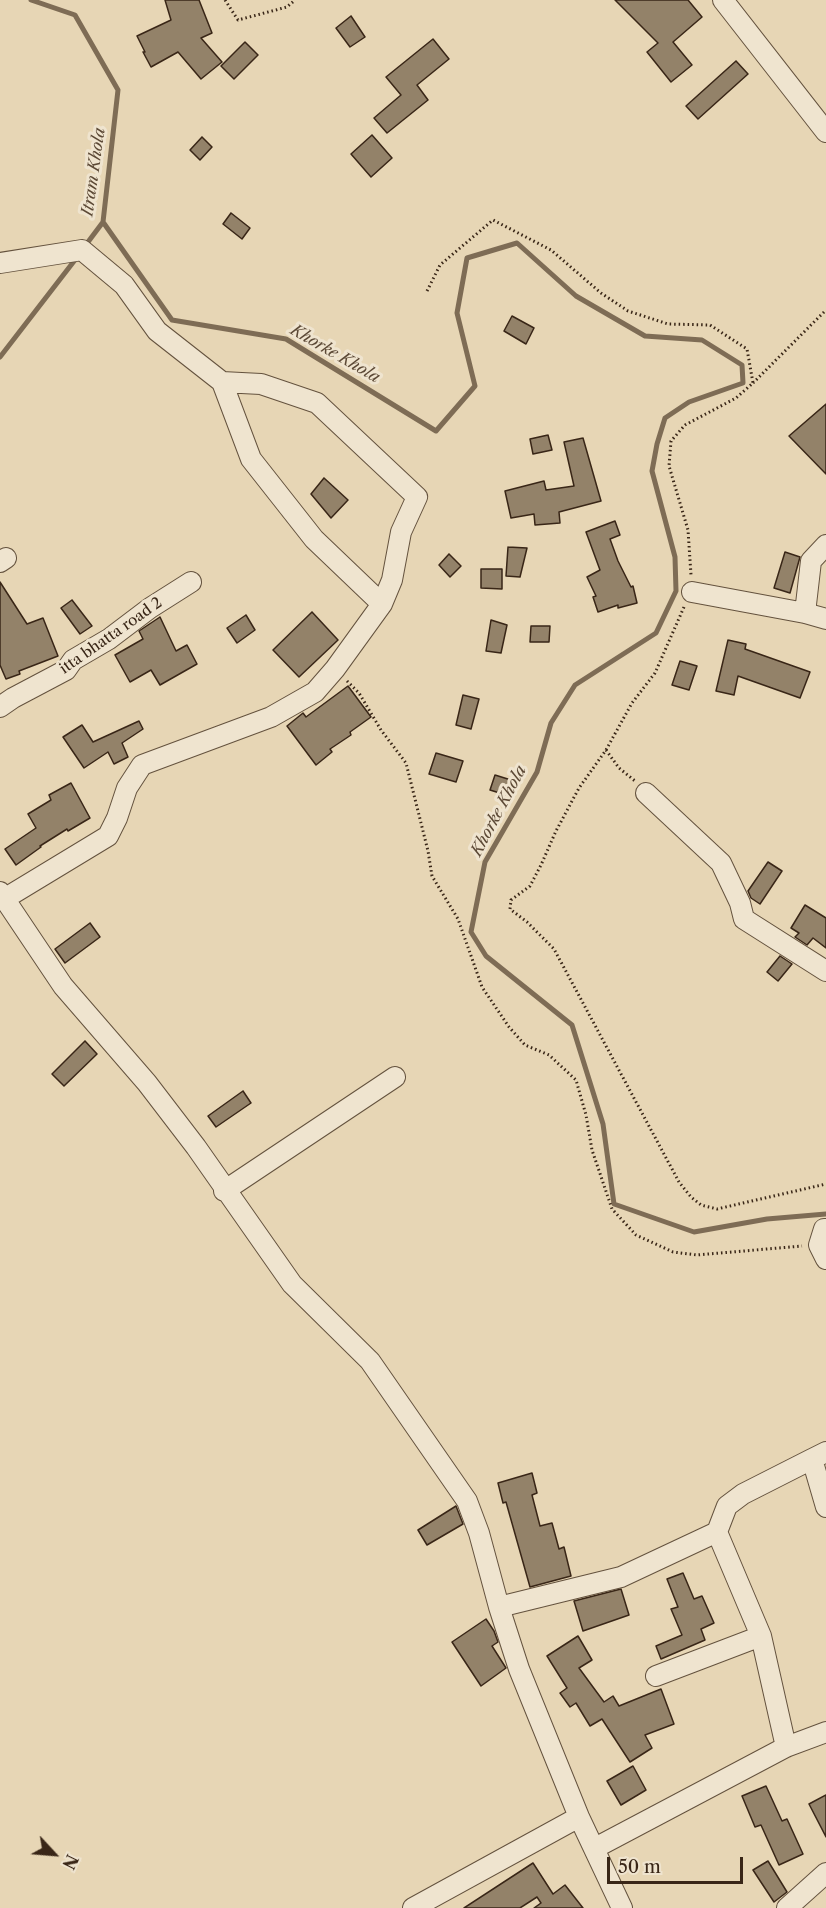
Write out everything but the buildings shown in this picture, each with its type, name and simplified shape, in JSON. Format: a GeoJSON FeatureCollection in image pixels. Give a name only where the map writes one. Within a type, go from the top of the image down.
{"type":"FeatureCollection","features":[{"type":"Feature","properties":{"kind":"street"},"geometry":{"type":"LineString","coordinates":[[723,0],[826,132]]}},
{"type":"Feature","properties":{"kind":"street"},"geometry":{"type":"LineString","coordinates":[[0,263],[82,250],[124,285],[157,331],[222,382],[251,459],[314,539],[382,603]]}},
{"type":"Feature","properties":{"kind":"street"},"geometry":{"type":"LineString","coordinates":[[222,382],[261,384],[316,403],[417,497],[401,532],[392,580],[382,603],[335,669],[315,692],[271,717],[142,765],[127,788],[108,836],[2,895],[63,986],[147,1083],[292,1284],[370,1361],[467,1501],[479,1533],[519,1669],[579,1817],[595,1848],[616,1905]]}},
{"type":"Feature","properties":{"kind":"street"},"geometry":{"type":"LineString","coordinates":[[805,613],[811,561],[826,545]]}},
{"type":"Feature","properties":{"kind":"street","name":"itta bhatta road 2"},"geometry":{"type":"LineString","coordinates":[[0,707],[66,670],[73,660],[109,639],[190,582]]}},
{"type":"Feature","properties":{"kind":"street"},"geometry":{"type":"LineString","coordinates":[[692,592],[826,619]]}},
{"type":"Feature","properties":{"kind":"street"},"geometry":{"type":"LineString","coordinates":[[646,793],[721,863],[740,903],[744,919],[826,971]]}},
{"type":"Feature","properties":{"kind":"street"},"geometry":{"type":"LineString","coordinates":[[224,1191],[395,1077]]}},
{"type":"Feature","properties":{"kind":"street"},"geometry":{"type":"LineString","coordinates":[[499,1606],[621,1577],[717,1532],[727,1506],[743,1494],[819,1456],[826,1507]]}},
{"type":"Feature","properties":{"kind":"street"},"geometry":{"type":"LineString","coordinates":[[717,1532],[761,1636],[786,1747]]}},
{"type":"Feature","properties":{"kind":"street"},"geometry":{"type":"LineString","coordinates":[[656,1676],[761,1636]]}},
{"type":"Feature","properties":{"kind":"street"},"geometry":{"type":"LineString","coordinates":[[595,1848],[786,1747],[826,1732]]}},
{"type":"Feature","properties":{"kind":"street"},"geometry":{"type":"LineString","coordinates":[[413,1908],[579,1817]]}},
{"type":"Feature","properties":{"kind":"street"},"geometry":{"type":"LineString","coordinates":[[796,1905],[826,1873]]}},
{"type":"Feature","properties":{"kind":"path"},"geometry":{"type":"LineString","coordinates":[[225,0],[238,20],[287,7],[295,0]]}},
{"type":"Feature","properties":{"kind":"path"},"geometry":{"type":"LineString","coordinates":[[428,291],[440,265],[493,220],[551,250],[601,293],[628,311],[668,324],[710,325],[747,349],[753,383]]}},
{"type":"Feature","properties":{"kind":"path"},"geometry":{"type":"LineString","coordinates":[[826,310],[736,398],[685,425],[671,441],[669,466],[688,530],[692,592],[655,673],[632,703],[606,750],[574,796],[530,886],[511,900],[510,909],[554,949],[679,1182],[691,1197],[701,1205],[717,1209],[826,1184]]}},
{"type":"Feature","properties":{"kind":"path"},"geometry":{"type":"LineString","coordinates":[[335,669],[359,693],[381,730],[406,763],[432,876],[458,918],[482,987],[508,1027],[525,1045],[549,1055],[576,1080],[586,1115],[592,1150],[612,1209],[636,1235],[673,1252],[697,1255],[824,1244]]}},
{"type":"Feature","properties":{"kind":"path"},"geometry":{"type":"LineString","coordinates":[[606,750],[619,768],[633,778],[646,793]]}},
{"type":"Feature","properties":{"kind":"waterway","name":"Itram Khola"},"geometry":{"type":"LineString","coordinates":[[31,0],[75,15],[118,90],[103,222],[85,246]]}},
{"type":"Feature","properties":{"kind":"waterway","name":"Khorke Khola"},"geometry":{"type":"LineString","coordinates":[[103,222],[172,320],[286,339],[436,431],[475,386],[457,313],[467,258],[517,243],[576,296],[645,336],[702,340],[742,365],[743,383],[689,402],[665,418],[652,471],[675,557],[676,591],[656,633],[575,685],[551,723],[537,772],[485,862],[471,932],[486,956],[572,1025],[603,1124],[614,1204],[694,1232],[767,1219],[826,1214]]}},
{"type":"Feature","properties":{"kind":"waterway","name":"Itram Khola"},"geometry":{"type":"LineString","coordinates":[[0,357],[78,256]]}}]}
